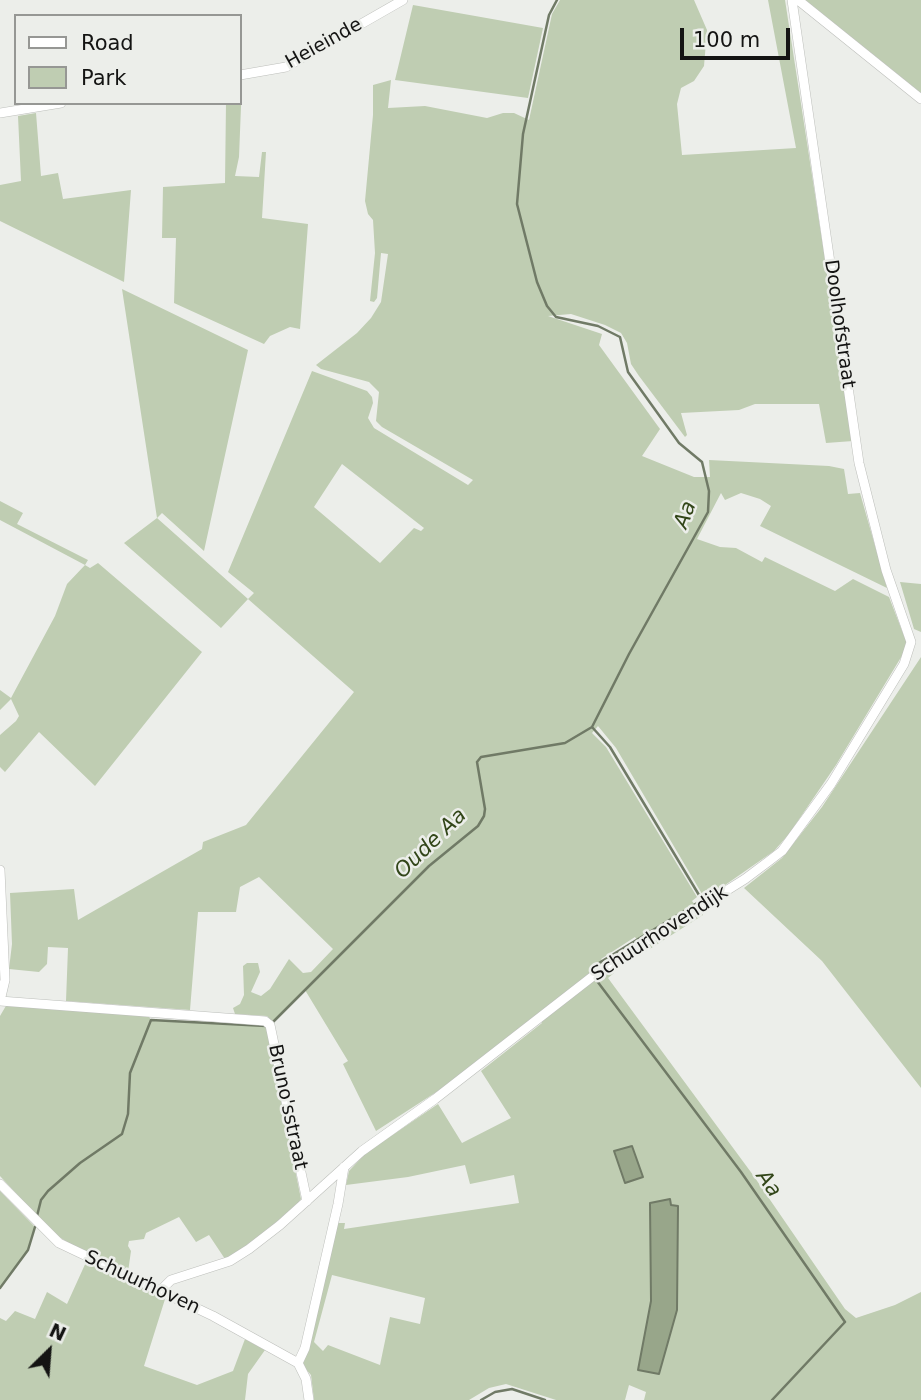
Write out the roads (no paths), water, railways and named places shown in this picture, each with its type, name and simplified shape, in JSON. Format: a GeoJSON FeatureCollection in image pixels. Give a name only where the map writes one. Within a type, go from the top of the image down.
{"type":"FeatureCollection","features":[{"type":"Feature","properties":{"kind":"street","name":"Heieinde"},"geometry":{"type":"LineString","coordinates":[[242,75],[286,67],[402,0]]}},
{"type":"Feature","properties":{"kind":"street","name":"Doolhofstraat"},"geometry":{"type":"LineString","coordinates":[[792,0],[859,463],[886,570],[911,642]]}},
{"type":"Feature","properties":{"kind":"street"},"geometry":{"type":"LineString","coordinates":[[798,0],[921,99]]}},
{"type":"Feature","properties":{"kind":"street"},"geometry":{"type":"LineString","coordinates":[[0,113],[49,105]]}},
{"type":"Feature","properties":{"kind":"street","name":"Schuurhovendijk"},"geometry":{"type":"LineString","coordinates":[[307,1201],[380,1137],[435,1099],[606,966],[745,879],[782,850],[831,784],[904,664],[911,642]]}},
{"type":"Feature","properties":{"kind":"street"},"geometry":{"type":"LineString","coordinates":[[0,870],[5,980],[0,1001]]}},
{"type":"Feature","properties":{"kind":"street","name":"Bruno'sstraat"},"geometry":{"type":"LineString","coordinates":[[0,1001],[265,1021],[270,1025],[307,1201]]}},
{"type":"Feature","properties":{"kind":"street"},"geometry":{"type":"LineString","coordinates":[[309,1400],[306,1379],[298,1363],[305,1348],[344,1167]]}},
{"type":"Feature","properties":{"kind":"street","name":"Schuurhoven"},"geometry":{"type":"LineString","coordinates":[[0,1184],[59,1242],[213,1316],[298,1363]]}},
{"type":"Feature","properties":{"kind":"street"},"geometry":{"type":"LineString","coordinates":[[160,1291],[171,1280],[230,1261],[280,1225],[307,1201]]}},
{"type":"Feature","properties":{"kind":"waterway","name":"Aa"},"geometry":{"type":"LineString","coordinates":[[557,0],[549,15],[523,134],[517,204],[537,282],[547,306],[556,317],[598,326],[620,337],[628,372],[679,443],[702,462],[709,491],[708,512],[592,727],[610,747],[702,900],[594,966],[592,971]]}},
{"type":"Feature","properties":{"kind":"waterway","name":"Oude Aa"},"geometry":{"type":"LineString","coordinates":[[273,1022],[429,866],[478,826],[485,809],[477,762],[481,757],[565,743],[592,727]]}},
{"type":"Feature","properties":{"kind":"waterway","name":"Aa"},"geometry":{"type":"LineString","coordinates":[[597,981],[741,1172],[845,1322],[772,1400]]}},
{"type":"Feature","properties":{"kind":"waterway","name":"Oude Aa"},"geometry":{"type":"LineString","coordinates":[[37,1216],[41,1200],[48,1191],[80,1163],[122,1134],[128,1114],[130,1073],[151,1020],[266,1026]]}},
{"type":"Feature","properties":{"kind":"waterway","name":"Oude Aa"},"geometry":{"type":"LineString","coordinates":[[0,1288],[28,1250],[35,1227]]}},
{"type":"Feature","properties":{"kind":"waterway","name":"Aa"},"geometry":{"type":"LineString","coordinates":[[481,1400],[495,1392],[512,1389],[545,1400]]}}]}
